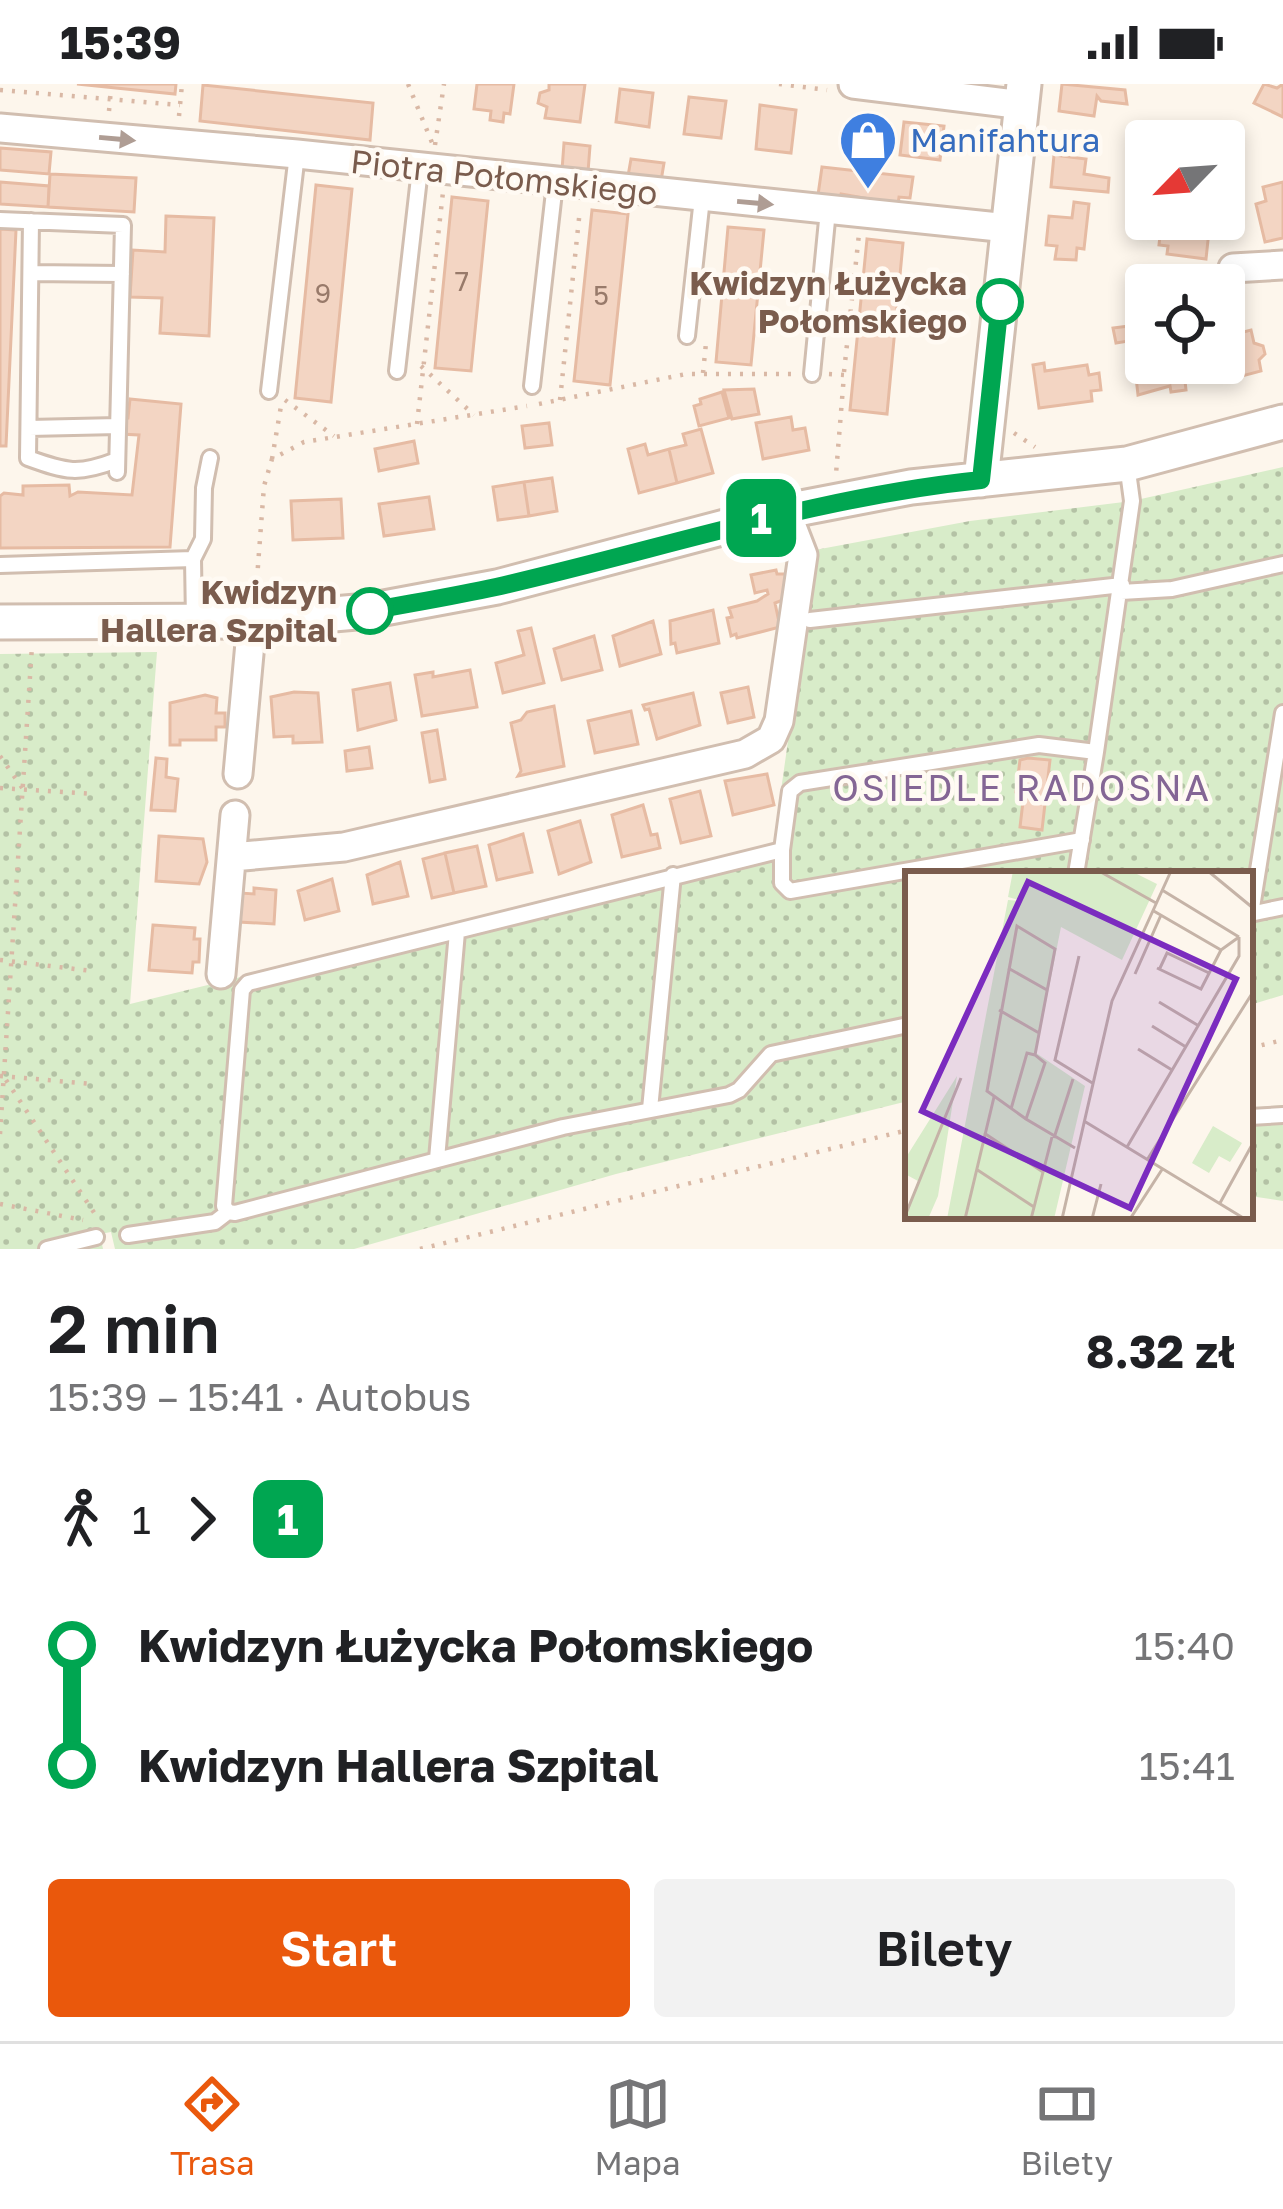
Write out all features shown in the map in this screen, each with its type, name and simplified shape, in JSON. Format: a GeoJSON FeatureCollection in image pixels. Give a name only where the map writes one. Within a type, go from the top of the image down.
{"type":"FeatureCollection","features":[{"type":"Feature","properties":{"kind":"street"},"geometry":{"type":"LineString","coordinates":[[853,84],[1024,95],[981,480]]}},
{"type":"Feature","properties":{"kind":"street","name":"Piotra Połomskiego"},"geometry":{"type":"LineString","coordinates":[[0,128],[298,154],[419,174],[702,198],[827,216],[1008,228]]}},
{"type":"Feature","properties":{"kind":"street"},"geometry":{"type":"LineString","coordinates":[[1245,267],[1283,265]]}},
{"type":"Feature","properties":{"kind":"street"},"geometry":{"type":"LineString","coordinates":[[17,622],[243,621],[368,611],[497,586],[786,511],[911,487],[1127,464],[1283,422]]}},
{"type":"Feature","properties":{"kind":"street"},"geometry":{"type":"LineString","coordinates":[[232,857],[344,848],[763,746],[779,721],[803,555],[786,511]]}},
{"type":"Feature","properties":{"kind":"street"},"geometry":{"type":"LineString","coordinates":[[238,774],[243,621]]}},
{"type":"Feature","properties":{"kind":"street"},"geometry":{"type":"LineString","coordinates":[[221,974],[235,815]]}},
{"type":"Feature","properties":{"kind":"lane"},"geometry":{"type":"LineString","coordinates":[[278,394],[298,154]]}},
{"type":"Feature","properties":{"kind":"lane"},"geometry":{"type":"LineString","coordinates":[[397,371],[419,174]]}},
{"type":"Feature","properties":{"kind":"lane"},"geometry":{"type":"LineString","coordinates":[[532,386],[555,184]]}},
{"type":"Feature","properties":{"kind":"lane"},"geometry":{"type":"LineString","coordinates":[[687,336],[702,198]]}},
{"type":"Feature","properties":{"kind":"lane"},"geometry":{"type":"LineString","coordinates":[[812,374],[827,216]]}},
{"type":"Feature","properties":{"kind":"lane"},"geometry":{"type":"LineString","coordinates":[[0,220],[31,221],[123,225],[117,466],[84,472],[61,470],[28,458],[31,221]]}},
{"type":"Feature","properties":{"kind":"lane"},"geometry":{"type":"LineString","coordinates":[[31,274],[122,274]]}},
{"type":"Feature","properties":{"kind":"lane"},"geometry":{"type":"LineString","coordinates":[[29,428],[118,426]]}},
{"type":"Feature","properties":{"kind":"lane"},"geometry":{"type":"LineString","coordinates":[[194,621],[194,559],[203,538],[210,458]]}},
{"type":"Feature","properties":{"kind":"lane"},"geometry":{"type":"LineString","coordinates":[[1077,871],[1122,588],[1132,501],[1127,464]]}},
{"type":"Feature","properties":{"kind":"lane"},"geometry":{"type":"LineString","coordinates":[[0,565],[194,559]]}},
{"type":"Feature","properties":{"kind":"lane"},"geometry":{"type":"LineString","coordinates":[[810,620],[1122,588],[1172,589],[1283,564]]}},
{"type":"Feature","properties":{"kind":"lane"},"geometry":{"type":"LineString","coordinates":[[1253,896],[1283,713]]}},
{"type":"Feature","properties":{"kind":"lane"},"geometry":{"type":"LineString","coordinates":[[1082,840],[790,891],[782,883],[790,790],[800,784],[1039,745],[1096,752]]}},
{"type":"Feature","properties":{"kind":"lane"},"geometry":{"type":"LineString","coordinates":[[228,1212],[223,1201],[242,990],[248,983],[782,850]]}},
{"type":"Feature","properties":{"kind":"lane"},"geometry":{"type":"LineString","coordinates":[[650,1109],[673,875]]}},
{"type":"Feature","properties":{"kind":"lane"},"geometry":{"type":"LineString","coordinates":[[1253,913],[1283,908]]}},
{"type":"Feature","properties":{"kind":"lane"},"geometry":{"type":"LineString","coordinates":[[437,1159],[458,932]]}},
{"type":"Feature","properties":{"kind":"lane"},"geometry":{"type":"LineString","coordinates":[[128,1235],[215,1222],[228,1212],[437,1159],[729,1095],[771,1054],[905,1026]]}},
{"type":"Feature","properties":{"kind":"lane"},"geometry":{"type":"LineString","coordinates":[[1253,1117],[1283,1115]]}},
{"type":"Feature","properties":{"kind":"lane"},"geometry":{"type":"LineString","coordinates":[[46,1249],[96,1237]]}},
{"type":"Feature","properties":{"kind":"path"},"geometry":{"type":"LineString","coordinates":[[408,84],[435,151],[444,84]]}},
{"type":"Feature","properties":{"kind":"path"},"geometry":{"type":"LineString","coordinates":[[68,85],[68,96]]}},
{"type":"Feature","properties":{"kind":"path"},"geometry":{"type":"LineString","coordinates":[[0,90],[26,88],[180,106]]}},
{"type":"Feature","properties":{"kind":"path"},"geometry":{"type":"LineString","coordinates":[[109,114],[111,89]]}},
{"type":"Feature","properties":{"kind":"path"},"geometry":{"type":"LineString","coordinates":[[152,104],[153,93]]}},
{"type":"Feature","properties":{"kind":"path"},"geometry":{"type":"LineString","coordinates":[[417,424],[437,218],[440,199],[450,182],[419,174]]}},
{"type":"Feature","properties":{"kind":"path"},"geometry":{"type":"LineString","coordinates":[[560,400],[585,201]]}},
{"type":"Feature","properties":{"kind":"path"},"geometry":{"type":"LineString","coordinates":[[827,216],[863,226],[835,471],[844,500]]}},
{"type":"Feature","properties":{"kind":"path"},"geometry":{"type":"LineString","coordinates":[[437,218],[448,219]]}},
{"type":"Feature","properties":{"kind":"path"},"geometry":{"type":"LineString","coordinates":[[578,231],[588,232]]}},
{"type":"Feature","properties":{"kind":"path"},"geometry":{"type":"LineString","coordinates":[[433,260],[444,261]]}},
{"type":"Feature","properties":{"kind":"path"},"geometry":{"type":"LineString","coordinates":[[574,273],[584,275]]}},
{"type":"Feature","properties":{"kind":"path"},"geometry":{"type":"LineString","coordinates":[[428,302],[440,303]]}},
{"type":"Feature","properties":{"kind":"path"},"geometry":{"type":"LineString","coordinates":[[569,315],[579,317]]}},
{"type":"Feature","properties":{"kind":"path"},"geometry":{"type":"LineString","coordinates":[[703,373],[707,337],[718,338]]}},
{"type":"Feature","properties":{"kind":"path"},"geometry":{"type":"LineString","coordinates":[[424,345],[436,345]]}},
{"type":"Feature","properties":{"kind":"path"},"geometry":{"type":"LineString","coordinates":[[848,346],[856,346]]}},
{"type":"Feature","properties":{"kind":"path"},"geometry":{"type":"LineString","coordinates":[[564,358],[575,359]]}},
{"type":"Feature","properties":{"kind":"path"},"geometry":{"type":"LineString","coordinates":[[422,366],[474,415]]}},
{"type":"Feature","properties":{"kind":"path"},"geometry":{"type":"LineString","coordinates":[[272,459],[304,442],[703,373],[844,375]]}},
{"type":"Feature","properties":{"kind":"path"},"geometry":{"type":"LineString","coordinates":[[843,388],[852,390]]}},
{"type":"Feature","properties":{"kind":"path"},"geometry":{"type":"LineString","coordinates":[[278,394],[335,437]]}},
{"type":"Feature","properties":{"kind":"path"},"geometry":{"type":"LineString","coordinates":[[243,621],[231,597],[256,597],[264,486],[272,459],[278,394]]}},
{"type":"Feature","properties":{"kind":"path"},"geometry":{"type":"LineString","coordinates":[[986,429],[1011,432],[1041,451]]}},
{"type":"Feature","properties":{"kind":"path"},"geometry":{"type":"LineString","coordinates":[[0,1134],[23,789],[17,622]]}},
{"type":"Feature","properties":{"kind":"path"},"geometry":{"type":"LineString","coordinates":[[0,756],[23,789]]}},
{"type":"Feature","properties":{"kind":"path"},"geometry":{"type":"LineString","coordinates":[[0,788],[94,794]]}},
{"type":"Feature","properties":{"kind":"path"},"geometry":{"type":"LineString","coordinates":[[0,960],[92,971]]}},
{"type":"Feature","properties":{"kind":"path"},"geometry":{"type":"LineString","coordinates":[[1253,1047],[1283,1040]]}},
{"type":"Feature","properties":{"kind":"path"},"geometry":{"type":"LineString","coordinates":[[2,1076],[93,1084]]}},
{"type":"Feature","properties":{"kind":"path"},"geometry":{"type":"LineString","coordinates":[[0,1204],[102,1224],[2,1076]]}},
{"type":"Feature","properties":{"kind":"path"},"geometry":{"type":"LineString","coordinates":[[420,1249],[905,1131]]}},
{"type":"Feature","properties":{"kind":"green space"},"geometry":{"type":"Polygon","coordinates":[[[1283,467],[1283,995],[1253,1004],[1253,871],[905,871],[905,1102],[616,1174],[354,1249],[115,1249],[111,1232],[100,1234],[103,1249],[0,1249],[0,654],[157,652],[130,1004],[773,847],[815,550],[970,521],[1132,501],[1283,467]]]}},
{"type":"Feature","properties":{"kind":"green space"},"geometry":{"type":"Polygon","coordinates":[[[1283,1105],[1283,1201],[1253,1196],[1253,1108],[1283,1105]]]}},
{"type":"Feature","properties":{"kind":"building"},"geometry":{"type":"Polygon","coordinates":[[[77,84],[176,84],[175,94],[77,84]]]}},
{"type":"Feature","properties":{"kind":"building"},"geometry":{"type":"Polygon","coordinates":[[[477,84],[514,84],[510,114],[504,113],[503,122],[490,120],[491,111],[474,109],[477,84]]]}},
{"type":"Feature","properties":{"kind":"building"},"geometry":{"type":"Polygon","coordinates":[[[549,84],[585,84],[580,122],[545,118],[547,107],[538,103],[549,84]]]}},
{"type":"Feature","properties":{"kind":"building"},"geometry":{"type":"Polygon","coordinates":[[[1062,84],[1125,90],[1127,104],[1101,101],[1097,96],[1094,116],[1059,111],[1062,84]]]}},
{"type":"Feature","properties":{"kind":"building"},"geometry":{"type":"Polygon","coordinates":[[[1264,84],[1277,88],[1283,84],[1283,117],[1254,103],[1264,84]]]}},
{"type":"Feature","properties":{"kind":"building"},"geometry":{"type":"Polygon","coordinates":[[[203,85],[373,103],[370,140],[200,121],[203,85]]]}},
{"type":"Feature","properties":{"kind":"building"},"geometry":{"type":"Polygon","coordinates":[[[620,89],[653,93],[649,127],[616,122],[620,89]]]}},
{"type":"Feature","properties":{"kind":"building"},"geometry":{"type":"Polygon","coordinates":[[[689,97],[726,101],[721,138],[684,134],[689,97]]]}},
{"type":"Feature","properties":{"kind":"building"},"geometry":{"type":"Polygon","coordinates":[[[760,105],[796,110],[791,153],[756,149],[760,105]]]}},
{"type":"Feature","properties":{"kind":"building"},"geometry":{"type":"Polygon","coordinates":[[[904,122],[944,126],[940,160],[900,155],[904,122]]]}},
{"type":"Feature","properties":{"kind":"building"},"geometry":{"type":"Polygon","coordinates":[[[564,143],[590,146],[588,172],[562,170],[564,143]]]}},
{"type":"Feature","properties":{"kind":"building"},"geometry":{"type":"Polygon","coordinates":[[[0,148],[51,152],[49,174],[0,170],[0,148]]]}},
{"type":"Feature","properties":{"kind":"building"},"geometry":{"type":"Polygon","coordinates":[[[1054,155],[1086,159],[1084,174],[1109,178],[1108,192],[1051,187],[1054,155]]]}},
{"type":"Feature","properties":{"kind":"building"},"geometry":{"type":"Polygon","coordinates":[[[631,159],[664,163],[661,181],[628,176],[631,159]]]}},
{"type":"Feature","properties":{"kind":"building"},"geometry":{"type":"Polygon","coordinates":[[[822,167],[913,177],[910,198],[899,197],[898,204],[818,195],[822,167]]]}},
{"type":"Feature","properties":{"kind":"building"},"geometry":{"type":"Polygon","coordinates":[[[50,174],[136,178],[134,212],[48,207],[50,174]]]}},
{"type":"Feature","properties":{"kind":"building"},"geometry":{"type":"Polygon","coordinates":[[[0,182],[49,186],[48,207],[0,204],[0,182]]]}},
{"type":"Feature","properties":{"kind":"building"},"geometry":{"type":"Polygon","coordinates":[[[1283,182],[1283,238],[1265,242],[1256,204],[1266,201],[1263,187],[1283,182]]]}},
{"type":"Feature","properties":{"kind":"building"},"geometry":{"type":"Polygon","coordinates":[[[316,185],[352,189],[331,402],[295,398],[316,185]]]}},
{"type":"Feature","properties":{"kind":"building"},"geometry":{"type":"Polygon","coordinates":[[[452,197],[488,201],[471,371],[435,368],[452,197]]]}},
{"type":"Feature","properties":{"kind":"building"},"geometry":{"type":"Polygon","coordinates":[[[1074,202],[1089,204],[1084,249],[1077,248],[1076,260],[1055,259],[1057,246],[1046,245],[1049,216],[1072,218],[1074,202]]]}},
{"type":"Feature","properties":{"kind":"building"},"geometry":{"type":"Polygon","coordinates":[[[592,210],[628,214],[610,385],[574,381],[592,210]]]}},
{"type":"Feature","properties":{"kind":"building"},"geometry":{"type":"Polygon","coordinates":[[[166,216],[214,218],[209,336],[160,333],[162,298],[130,297],[133,250],[165,252],[166,216]]]}},
{"type":"Feature","properties":{"kind":"building"},"geometry":{"type":"Polygon","coordinates":[[[728,227],[764,230],[751,365],[716,362],[728,227]]]}},
{"type":"Feature","properties":{"kind":"building"},"geometry":{"type":"Polygon","coordinates":[[[0,229],[16,230],[6,446],[0,446],[0,229]]]}},
{"type":"Feature","properties":{"kind":"building"},"geometry":{"type":"Polygon","coordinates":[[[867,239],[903,243],[887,414],[850,410],[867,239]]]}},
{"type":"Feature","properties":{"kind":"building"},"geometry":{"type":"Polygon","coordinates":[[[1160,240],[1208,240],[1206,259],[1167,254],[1168,246],[1159,245],[1160,240]]]}},
{"type":"Feature","properties":{"kind":"building"},"geometry":{"type":"Polygon","coordinates":[[[1125,326],[1125,342],[1116,343],[1113,328],[1125,326]]]}},
{"type":"Feature","properties":{"kind":"building"},"geometry":{"type":"Polygon","coordinates":[[[1251,330],[1254,343],[1263,346],[1265,354],[1259,360],[1261,371],[1245,375],[1245,332],[1251,330]]]}},
{"type":"Feature","properties":{"kind":"building"},"geometry":{"type":"Polygon","coordinates":[[[1044,363],[1045,371],[1087,365],[1089,375],[1099,373],[1101,390],[1091,391],[1092,401],[1039,408],[1033,365],[1044,363]]]}},
{"type":"Feature","properties":{"kind":"building"},"geometry":{"type":"Polygon","coordinates":[[[1137,384],[1185,384],[1186,390],[1171,392],[1170,386],[1138,395],[1137,384]]]}},
{"type":"Feature","properties":{"kind":"building"},"geometry":{"type":"Polygon","coordinates":[[[754,389],[759,414],[732,419],[724,390],[754,389]]]}},
{"type":"Feature","properties":{"kind":"building"},"geometry":{"type":"Polygon","coordinates":[[[722,392],[729,418],[699,426],[694,406],[722,392]]]}},
{"type":"Feature","properties":{"kind":"building"},"geometry":{"type":"Polygon","coordinates":[[[130,399],[181,404],[170,547],[0,548],[0,496],[4,493],[23,495],[23,486],[69,485],[70,496],[78,492],[132,495],[139,435],[120,434],[130,399]]]}},
{"type":"Feature","properties":{"kind":"building"},"geometry":{"type":"Polygon","coordinates":[[[791,417],[793,430],[805,428],[809,450],[763,459],[756,423],[791,417]]]}},
{"type":"Feature","properties":{"kind":"building"},"geometry":{"type":"Polygon","coordinates":[[[549,423],[552,445],[525,448],[522,426],[549,423]]]}},
{"type":"Feature","properties":{"kind":"building"},"geometry":{"type":"Polygon","coordinates":[[[701,429],[713,473],[677,483],[669,449],[686,445],[683,434],[701,429]]]}},
{"type":"Feature","properties":{"kind":"building"},"geometry":{"type":"Polygon","coordinates":[[[414,441],[418,463],[379,471],[375,449],[414,441]]]}},
{"type":"Feature","properties":{"kind":"building"},"geometry":{"type":"Polygon","coordinates":[[[645,444],[648,455],[669,449],[677,483],[639,493],[628,449],[645,444]]]}},
{"type":"Feature","properties":{"kind":"building"},"geometry":{"type":"Polygon","coordinates":[[[552,478],[557,511],[529,516],[524,482],[552,478]]]}},
{"type":"Feature","properties":{"kind":"building"},"geometry":{"type":"Polygon","coordinates":[[[524,482],[529,516],[498,520],[493,487],[524,482]]]}},
{"type":"Feature","properties":{"kind":"building"},"geometry":{"type":"Polygon","coordinates":[[[429,497],[434,529],[384,536],[379,504],[429,497]]]}},
{"type":"Feature","properties":{"kind":"building"},"geometry":{"type":"Polygon","coordinates":[[[341,499],[343,538],[293,540],[291,501],[341,499]]]}},
{"type":"Feature","properties":{"kind":"building"},"geometry":{"type":"Polygon","coordinates":[[[776,570],[787,574],[783,600],[775,603],[780,627],[731,636],[729,608],[768,594],[767,590],[755,593],[751,575],[776,570]]]}},
{"type":"Feature","properties":{"kind":"building"},"geometry":{"type":"Polygon","coordinates":[[[713,610],[719,643],[677,653],[675,643],[671,644],[670,621],[713,610]]]}},
{"type":"Feature","properties":{"kind":"building"},"geometry":{"type":"Polygon","coordinates":[[[653,621],[661,654],[620,666],[613,636],[653,621]]]}},
{"type":"Feature","properties":{"kind":"building"},"geometry":{"type":"Polygon","coordinates":[[[531,628],[544,683],[503,693],[496,663],[524,655],[518,631],[531,628]]]}},
{"type":"Feature","properties":{"kind":"building"},"geometry":{"type":"Polygon","coordinates":[[[594,636],[602,670],[562,680],[554,649],[594,636]]]}},
{"type":"Feature","properties":{"kind":"building"},"geometry":{"type":"Polygon","coordinates":[[[470,670],[477,707],[422,716],[415,675],[433,672],[433,677],[470,670]]]}},
{"type":"Feature","properties":{"kind":"building"},"geometry":{"type":"Polygon","coordinates":[[[390,683],[396,720],[358,730],[353,690],[390,683]]]}},
{"type":"Feature","properties":{"kind":"building"},"geometry":{"type":"Polygon","coordinates":[[[748,687],[754,717],[728,723],[721,693],[748,687]]]}},
{"type":"Feature","properties":{"kind":"building"},"geometry":{"type":"Polygon","coordinates":[[[318,693],[322,742],[293,743],[293,736],[274,737],[271,697],[318,693]]]}},
{"type":"Feature","properties":{"kind":"building"},"geometry":{"type":"Polygon","coordinates":[[[693,693],[700,725],[657,739],[649,709],[643,705],[693,693]]]}},
{"type":"Feature","properties":{"kind":"building"},"geometry":{"type":"Polygon","coordinates":[[[205,695],[217,698],[216,713],[225,713],[225,727],[216,727],[216,740],[180,740],[180,745],[170,745],[170,703],[205,695]]]}},
{"type":"Feature","properties":{"kind":"building"},"geometry":{"type":"Polygon","coordinates":[[[554,706],[564,766],[518,776],[521,771],[511,723],[527,712],[554,706]]]}},
{"type":"Feature","properties":{"kind":"building"},"geometry":{"type":"Polygon","coordinates":[[[631,711],[638,744],[595,753],[588,721],[631,711]]]}},
{"type":"Feature","properties":{"kind":"building"},"geometry":{"type":"Polygon","coordinates":[[[437,730],[445,779],[430,782],[422,733],[437,730]]]}},
{"type":"Feature","properties":{"kind":"building"},"geometry":{"type":"Polygon","coordinates":[[[369,747],[372,768],[347,771],[345,751],[369,747]]]}},
{"type":"Feature","properties":{"kind":"building"},"geometry":{"type":"Polygon","coordinates":[[[156,758],[167,759],[166,777],[178,779],[175,811],[151,810],[156,758]]]}},
{"type":"Feature","properties":{"kind":"building"},"geometry":{"type":"Polygon","coordinates":[[[1020,760],[1050,760],[1042,830],[1020,827],[1024,793],[1016,792],[1020,760]]]}},
{"type":"Feature","properties":{"kind":"building"},"geometry":{"type":"Polygon","coordinates":[[[767,774],[774,805],[733,815],[725,781],[767,774]]]}},
{"type":"Feature","properties":{"kind":"building"},"geometry":{"type":"Polygon","coordinates":[[[700,791],[711,836],[681,843],[670,799],[700,791]]]}},
{"type":"Feature","properties":{"kind":"building"},"geometry":{"type":"Polygon","coordinates":[[[643,805],[660,848],[622,857],[612,815],[643,805]]]}},
{"type":"Feature","properties":{"kind":"building"},"geometry":{"type":"Polygon","coordinates":[[[580,821],[591,862],[559,874],[548,831],[580,821]]]}},
{"type":"Feature","properties":{"kind":"building"},"geometry":{"type":"Polygon","coordinates":[[[523,834],[532,872],[497,880],[489,845],[523,834]]]}},
{"type":"Feature","properties":{"kind":"building"},"geometry":{"type":"Polygon","coordinates":[[[159,836],[203,839],[207,862],[199,884],[156,881],[159,836]]]}},
{"type":"Feature","properties":{"kind":"building"},"geometry":{"type":"Polygon","coordinates":[[[477,846],[486,886],[454,893],[445,853],[477,846]]]}},
{"type":"Feature","properties":{"kind":"building"},"geometry":{"type":"Polygon","coordinates":[[[445,853],[454,893],[432,898],[423,859],[445,853]]]}},
{"type":"Feature","properties":{"kind":"building"},"geometry":{"type":"Polygon","coordinates":[[[400,862],[408,896],[373,904],[367,875],[400,862]]]}},
{"type":"Feature","properties":{"kind":"building"},"geometry":{"type":"Polygon","coordinates":[[[332,879],[339,911],[305,920],[298,891],[332,879]]]}},
{"type":"Feature","properties":{"kind":"building"},"geometry":{"type":"Polygon","coordinates":[[[254,888],[276,890],[274,924],[239,922],[241,893],[254,894],[254,888]]]}},
{"type":"Feature","properties":{"kind":"building"},"geometry":{"type":"Polygon","coordinates":[[[153,925],[195,928],[194,939],[200,939],[199,962],[193,962],[192,973],[149,970],[153,925]]]}},
{"type":"Feature","properties":{"kind":"bus line","name":"1"},"geometry":{"type":"LineString","coordinates":[[370,611],[497,586],[786,511],[911,487],[981,480],[1000,302]]}},
{"type":"Feature","properties":{"kind":"place","name":"Manifahtura"},"geometry":{"type":"Point","coordinates":[868,191]}},
{"type":"Feature","properties":{"kind":"place","name":"Kwidzyn Łużycka Połomskiego"},"geometry":{"type":"Point","coordinates":[1000,302]}},
{"type":"Feature","properties":{"kind":"place","name":"Kwidzyn Hallera Szpital"},"geometry":{"type":"Point","coordinates":[370,611]}},
{"type":"Feature","properties":{"kind":"district","name":"OSIEDLE RADOSNA"},"geometry":{"type":"Point","coordinates":[1022,788]}}]}
